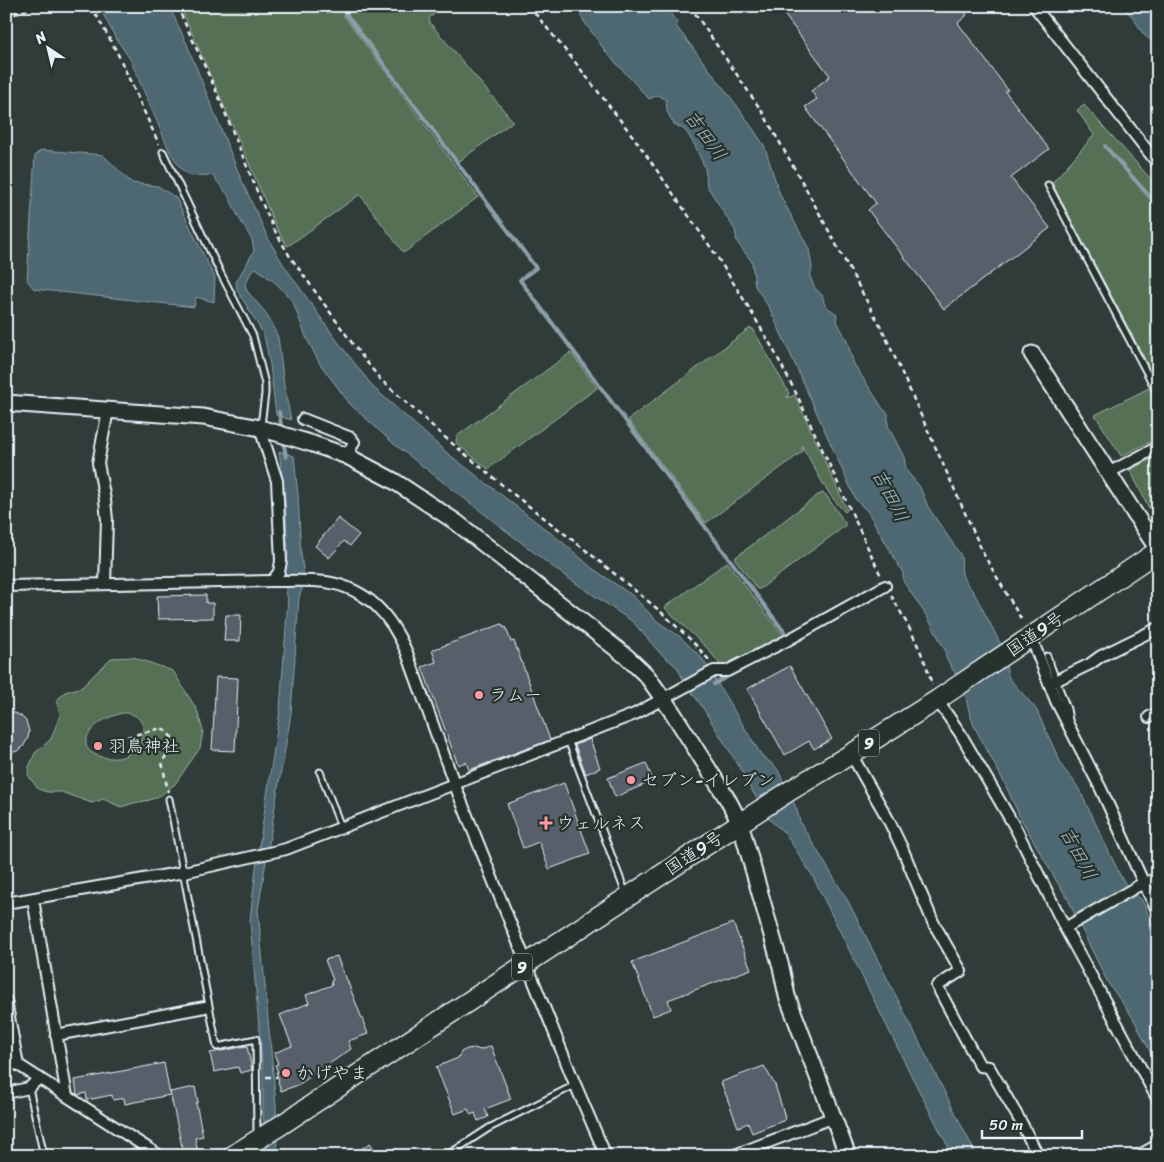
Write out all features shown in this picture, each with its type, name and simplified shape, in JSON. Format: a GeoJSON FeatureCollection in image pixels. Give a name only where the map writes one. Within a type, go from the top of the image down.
{"type":"FeatureCollection","features":[{"type":"Feature","properties":{"kind":"highway","name":"国道9号"},"geometry":{"type":"LineString","coordinates":[[232,1156],[740,823],[941,697],[1157,553]]}},
{"type":"Feature","properties":{"kind":"street"},"geometry":{"type":"LineString","coordinates":[[1034,6],[1158,164]]}},
{"type":"Feature","properties":{"kind":"street"},"geometry":{"type":"LineString","coordinates":[[1032,354],[1157,553]]}},
{"type":"Feature","properties":{"kind":"street"},"geometry":{"type":"LineString","coordinates":[[6,403],[204,417],[266,430],[347,456],[394,481],[434,506],[627,657],[646,676],[664,699],[728,800],[740,823],[781,968],[787,996],[848,1156]]}},
{"type":"Feature","properties":{"kind":"street"},"geometry":{"type":"LineString","coordinates":[[105,584],[107,520],[98,463],[108,410]]}},
{"type":"Feature","properties":{"kind":"street"},"geometry":{"type":"LineString","coordinates":[[304,419],[351,438],[354,442],[347,456]]}},
{"type":"Feature","properties":{"kind":"street"},"geometry":{"type":"LineString","coordinates":[[266,430],[277,481],[281,562],[279,572],[272,581]]}},
{"type":"Feature","properties":{"kind":"street"},"geometry":{"type":"LineString","coordinates":[[1108,473],[1158,447]]}},
{"type":"Feature","properties":{"kind":"street"},"geometry":{"type":"LineString","coordinates":[[6,586],[272,581],[326,582],[362,595],[383,611],[401,639],[407,653],[454,783],[526,964],[606,1156]]}},
{"type":"Feature","properties":{"kind":"street"},"geometry":{"type":"LineString","coordinates":[[6,903],[184,872],[286,849],[635,714],[714,671],[732,669],[886,586]]}},
{"type":"Feature","properties":{"kind":"street"},"geometry":{"type":"LineString","coordinates":[[1055,681],[1090,664],[1100,656],[1158,628]]}},
{"type":"Feature","properties":{"kind":"street"},"geometry":{"type":"LineString","coordinates":[[1029,638],[1056,701],[1101,789],[1141,885],[1158,912]]}},
{"type":"Feature","properties":{"kind":"street"},"geometry":{"type":"LineString","coordinates":[[941,697],[1016,829],[1065,928],[1158,1100]]}},
{"type":"Feature","properties":{"kind":"street"},"geometry":{"type":"LineString","coordinates":[[851,754],[888,819],[933,922],[961,970],[937,986],[980,1066],[989,1067],[1038,1156]]}},
{"type":"Feature","properties":{"kind":"street"},"geometry":{"type":"LineString","coordinates":[[1065,928],[1141,885],[1158,878]]}},
{"type":"Feature","properties":{"kind":"street"},"geometry":{"type":"LineString","coordinates":[[34,905],[67,1096]]}},
{"type":"Feature","properties":{"kind":"street"},"geometry":{"type":"LineString","coordinates":[[6,1001],[18,1065]]}},
{"type":"Feature","properties":{"kind":"street"},"geometry":{"type":"LineString","coordinates":[[56,1035],[205,1007]]}},
{"type":"Feature","properties":{"kind":"street"},"geometry":{"type":"LineString","coordinates":[[6,1057],[160,1156]]}},
{"type":"Feature","properties":{"kind":"street"},"geometry":{"type":"LineString","coordinates":[[6,1093],[29,1088],[39,1078]]}},
{"type":"Feature","properties":{"kind":"street"},"geometry":{"type":"LineString","coordinates":[[732,1156],[834,1118]]}},
{"type":"Feature","properties":{"kind":"street"},"geometry":{"type":"LineString","coordinates":[[1138,1156],[1158,1145]]}},
{"type":"Feature","properties":{"kind":"lane"},"geometry":{"type":"LineString","coordinates":[[163,152],[221,274],[253,336],[265,384],[262,412],[266,430]]}},
{"type":"Feature","properties":{"kind":"lane"},"geometry":{"type":"LineString","coordinates":[[1048,184],[1158,394]]}},
{"type":"Feature","properties":{"kind":"lane"},"geometry":{"type":"LineString","coordinates":[[1150,378],[1158,375]]}},
{"type":"Feature","properties":{"kind":"lane"},"geometry":{"type":"LineString","coordinates":[[1047,656],[1067,709],[1069,719],[1067,722]]}},
{"type":"Feature","properties":{"kind":"lane"},"geometry":{"type":"LineString","coordinates":[[568,740],[627,897]]}},
{"type":"Feature","properties":{"kind":"lane"},"geometry":{"type":"LineString","coordinates":[[320,772],[341,827]]}},
{"type":"Feature","properties":{"kind":"lane"},"geometry":{"type":"LineString","coordinates":[[169,799],[217,1047],[256,1039],[260,1138]]}},
{"type":"Feature","properties":{"kind":"lane"},"geometry":{"type":"LineString","coordinates":[[446,1156],[489,1128],[576,1084]]}},
{"type":"Feature","properties":{"kind":"lane"},"geometry":{"type":"LineString","coordinates":[[29,1088],[44,1156]]}},
{"type":"Feature","properties":{"kind":"path"},"geometry":{"type":"LineString","coordinates":[[6,18],[22,10],[37,6]]}},
{"type":"Feature","properties":{"kind":"path"},"geometry":{"type":"LineString","coordinates":[[92,6],[116,50],[163,152]]}},
{"type":"Feature","properties":{"kind":"path"},"geometry":{"type":"LineString","coordinates":[[177,6],[217,93],[260,201],[275,231],[294,263],[380,379],[454,445],[660,611],[710,660],[714,671]]}},
{"type":"Feature","properties":{"kind":"path"},"geometry":{"type":"LineString","coordinates":[[529,6],[634,139],[716,255],[746,303],[797,395],[886,586],[907,623],[928,668]]}},
{"type":"Feature","properties":{"kind":"path"},"geometry":{"type":"LineString","coordinates":[[690,6],[763,114],[883,331],[984,555],[1029,638]]}},
{"type":"Feature","properties":{"kind":"path"},"geometry":{"type":"LineString","coordinates":[[110,741],[162,728],[169,734],[176,742],[162,762],[169,799]]}},
{"type":"Feature","properties":{"kind":"path"},"geometry":{"type":"LineString","coordinates":[[262,1078],[276,1077]]}},
{"type":"Feature","properties":{"kind":"green space"},"geometry":{"type":"Polygon","coordinates":[[[180,6],[337,6],[478,197],[405,252],[403,252],[359,195],[287,246],[276,227],[180,6]]]}},
{"type":"Feature","properties":{"kind":"green space"},"geometry":{"type":"Polygon","coordinates":[[[341,6],[445,6],[429,18],[430,23],[512,122],[457,161],[341,6]]]}},
{"type":"Feature","properties":{"kind":"green space"},"geometry":{"type":"Polygon","coordinates":[[[1084,105],[1158,187],[1158,384],[1052,183],[1094,135],[1077,110],[1084,105]]]}},
{"type":"Feature","properties":{"kind":"green space"},"geometry":{"type":"Polygon","coordinates":[[[750,328],[753,329],[789,393],[787,398],[795,395],[847,510],[845,512],[826,489],[802,446],[802,452],[706,523],[629,421],[629,419],[750,328]]]}},
{"type":"Feature","properties":{"kind":"green space"},"geometry":{"type":"Polygon","coordinates":[[[570,353],[597,388],[488,469],[457,444],[457,436],[570,353]]]}},
{"type":"Feature","properties":{"kind":"green space"},"geometry":{"type":"Polygon","coordinates":[[[1149,388],[1158,407],[1158,438],[1121,456],[1095,415],[1149,388]]]}},
{"type":"Feature","properties":{"kind":"green space"},"geometry":{"type":"Polygon","coordinates":[[[1158,455],[1158,514],[1149,508],[1130,470],[1158,455]]]}},
{"type":"Feature","properties":{"kind":"green space"},"geometry":{"type":"Polygon","coordinates":[[[823,493],[845,523],[845,526],[760,589],[757,589],[735,559],[736,557],[823,493]]]}},
{"type":"Feature","properties":{"kind":"green space"},"geometry":{"type":"Polygon","coordinates":[[[727,562],[784,637],[732,664],[721,666],[709,650],[665,608],[727,562]]]}},
{"type":"Feature","properties":{"kind":"green space"},"geometry":{"type":"Polygon","coordinates":[[[133,657],[173,671],[197,710],[203,731],[200,748],[175,784],[161,795],[150,800],[121,807],[103,799],[92,803],[61,792],[47,792],[38,789],[28,775],[29,767],[35,753],[51,739],[60,715],[57,700],[65,692],[82,687],[111,658],[133,657]],[[123,713],[106,719],[92,729],[86,740],[89,750],[103,757],[115,758],[128,754],[138,745],[143,732],[140,720],[130,713],[123,713]]]}},
{"type":"Feature","properties":{"kind":"water"},"geometry":{"type":"Polygon","coordinates":[[[99,6],[169,6],[186,42],[241,179],[269,240],[283,264],[338,342],[374,388],[446,452],[566,545],[592,568],[633,596],[657,621],[679,636],[701,657],[711,672],[686,685],[677,667],[659,652],[633,622],[558,571],[394,444],[350,404],[320,364],[306,337],[293,302],[278,285],[256,268],[252,271],[245,284],[247,291],[266,313],[278,337],[285,392],[291,420],[276,415],[264,335],[237,290],[236,282],[254,251],[252,240],[228,195],[212,175],[190,176],[181,169],[170,152],[130,59],[115,37],[99,6]]]}},
{"type":"Feature","properties":{"kind":"water","name":"吉田川"},"geometry":{"type":"Polygon","coordinates":[[[580,6],[665,6],[678,24],[676,26],[738,107],[764,145],[780,195],[809,249],[812,268],[810,277],[815,288],[823,296],[825,305],[837,314],[836,320],[846,338],[854,364],[883,409],[888,413],[888,426],[904,457],[906,470],[920,487],[928,507],[960,554],[963,577],[974,593],[1005,653],[960,682],[945,656],[946,652],[928,618],[903,581],[903,573],[868,512],[856,500],[770,309],[755,286],[752,262],[737,242],[735,230],[707,186],[705,168],[694,144],[685,130],[674,124],[667,112],[666,100],[658,95],[649,99],[606,52],[583,20],[580,14],[580,6]]]}},
{"type":"Feature","properties":{"kind":"water"},"geometry":{"type":"Polygon","coordinates":[[[1120,6],[1158,6],[1158,49],[1155,43],[1144,35],[1132,16],[1120,6]]]}},
{"type":"Feature","properties":{"kind":"water"},"geometry":{"type":"Polygon","coordinates":[[[42,150],[103,155],[132,183],[158,186],[176,198],[215,278],[214,302],[196,297],[194,307],[34,289],[27,280],[35,155],[42,150]]]}},
{"type":"Feature","properties":{"kind":"water"},"geometry":{"type":"Polygon","coordinates":[[[279,451],[294,456],[304,575],[299,597],[291,713],[258,910],[276,1105],[277,1156],[269,1156],[263,1114],[263,1075],[250,921],[257,860],[280,710],[288,599],[285,583],[288,555],[285,498],[279,451]]]}},
{"type":"Feature","properties":{"kind":"water","name":"吉田川"},"geometry":{"type":"Polygon","coordinates":[[[1006,656],[1009,678],[1036,709],[1063,768],[1080,791],[1120,875],[1128,888],[1142,900],[1158,937],[1158,1067],[1133,1018],[1108,983],[1068,899],[1020,817],[1004,782],[974,726],[963,685],[1006,656]]]}},
{"type":"Feature","properties":{"kind":"water"},"geometry":{"type":"Polygon","coordinates":[[[711,673],[762,756],[778,770],[797,810],[800,822],[848,901],[977,1156],[953,1156],[812,875],[785,833],[772,822],[701,705],[687,686],[711,673]]]}},
{"type":"Feature","properties":{"kind":"building"},"geometry":{"type":"Polygon","coordinates":[[[778,6],[961,6],[967,15],[958,23],[1008,90],[1005,91],[1049,149],[1011,178],[1050,228],[944,309],[868,210],[876,203],[805,107],[817,99],[811,91],[830,76],[778,6]]]}},
{"type":"Feature","properties":{"kind":"building"},"geometry":{"type":"Polygon","coordinates":[[[338,518],[359,535],[350,546],[344,541],[329,558],[315,546],[338,518]]]}},
{"type":"Feature","properties":{"kind":"building"},"geometry":{"type":"Polygon","coordinates":[[[206,595],[206,603],[213,603],[213,618],[158,619],[157,596],[206,595]]]}},
{"type":"Feature","properties":{"kind":"building"},"geometry":{"type":"Polygon","coordinates":[[[226,615],[241,615],[240,641],[224,641],[226,615]]]}},
{"type":"Feature","properties":{"kind":"building"},"geometry":{"type":"Polygon","coordinates":[[[502,624],[504,628],[506,627],[511,642],[514,641],[550,740],[469,770],[466,762],[458,765],[422,667],[436,662],[432,650],[502,624]]]}},
{"type":"Feature","properties":{"kind":"building"},"geometry":{"type":"Polygon","coordinates":[[[790,666],[832,739],[814,749],[809,741],[785,755],[747,689],[790,666]]]}},
{"type":"Feature","properties":{"kind":"building"},"geometry":{"type":"Polygon","coordinates":[[[216,677],[238,678],[235,751],[212,750],[216,677]]]}},
{"type":"Feature","properties":{"kind":"building"},"geometry":{"type":"Polygon","coordinates":[[[6,711],[21,716],[26,721],[29,731],[28,738],[23,747],[6,754],[6,711]]]}},
{"type":"Feature","properties":{"kind":"building"},"geometry":{"type":"Polygon","coordinates":[[[590,739],[600,768],[586,774],[575,745],[590,739]]]}},
{"type":"Feature","properties":{"kind":"building","name":"セブン-イレブン"},"geometry":{"type":"Polygon","coordinates":[[[646,763],[653,781],[615,797],[608,778],[646,763]]]}},
{"type":"Feature","properties":{"kind":"building","name":"ウェルネス"},"geometry":{"type":"Polygon","coordinates":[[[564,783],[590,854],[549,869],[539,842],[523,848],[507,804],[564,783]]]}},
{"type":"Feature","properties":{"kind":"building"},"geometry":{"type":"Polygon","coordinates":[[[733,923],[751,969],[668,1000],[671,1009],[653,1016],[632,962],[733,923]]]}},
{"type":"Feature","properties":{"kind":"building"},"geometry":{"type":"Polygon","coordinates":[[[337,956],[368,1034],[348,1041],[351,1049],[298,1085],[281,1091],[275,1065],[278,1064],[274,1053],[292,1046],[280,1015],[309,1003],[306,995],[332,985],[331,981],[333,980],[325,960],[337,956]]]}},
{"type":"Feature","properties":{"kind":"building"},"geometry":{"type":"Polygon","coordinates":[[[247,1046],[252,1070],[240,1073],[238,1067],[214,1072],[210,1053],[247,1046]]]}},
{"type":"Feature","properties":{"kind":"building"},"geometry":{"type":"Polygon","coordinates":[[[491,1046],[511,1099],[485,1109],[488,1117],[478,1121],[475,1113],[471,1115],[468,1109],[455,1114],[436,1067],[458,1058],[461,1052],[467,1049],[474,1048],[480,1050],[491,1046]]]}},
{"type":"Feature","properties":{"kind":"building"},"geometry":{"type":"Polygon","coordinates":[[[164,1063],[170,1095],[125,1104],[124,1098],[113,1100],[112,1095],[87,1100],[86,1093],[77,1095],[75,1080],[164,1063]]]}},
{"type":"Feature","properties":{"kind":"building"},"geometry":{"type":"Polygon","coordinates":[[[764,1066],[775,1085],[785,1120],[752,1133],[748,1123],[738,1127],[721,1082],[764,1066]]]}},
{"type":"Feature","properties":{"kind":"building"},"geometry":{"type":"Polygon","coordinates":[[[195,1087],[198,1102],[196,1103],[203,1136],[195,1138],[198,1153],[184,1156],[170,1092],[195,1087]]]}},
{"type":"Feature","properties":{"kind":"building"},"geometry":{"type":"Polygon","coordinates":[[[370,1143],[379,1156],[351,1156],[370,1143]]]}},
{"type":"Feature","properties":{"kind":"waterway"},"geometry":{"type":"LineString","coordinates":[[340,6],[536,268],[520,280],[788,637]]}},
{"type":"Feature","properties":{"kind":"waterway"},"geometry":{"type":"LineString","coordinates":[[1105,146],[1158,206]]}},
{"type":"Feature","properties":{"kind":"waterway"},"geometry":{"type":"LineString","coordinates":[[279,412],[282,432]]}},
{"type":"Feature","properties":{"kind":"waterway"},"geometry":{"type":"LineString","coordinates":[[283,439],[286,457]]}},
{"type":"Feature","properties":{"kind":"waterway"},"geometry":{"type":"LineString","coordinates":[[714,684],[732,674]]}},
{"type":"Feature","properties":{"kind":"place","name":"ラムー"},"geometry":{"type":"Point","coordinates":[479,695]}},
{"type":"Feature","properties":{"kind":"place","name":"羽鳥神社"},"geometry":{"type":"Point","coordinates":[98,746]}},
{"type":"Feature","properties":{"kind":"place","name":"セブン-イレブン"},"geometry":{"type":"Point","coordinates":[631,780]}},
{"type":"Feature","properties":{"kind":"place","name":"ウェルネス"},"geometry":{"type":"Point","coordinates":[546,823]}},
{"type":"Feature","properties":{"kind":"place","name":"かげやま"},"geometry":{"type":"Point","coordinates":[286,1073]}}]}
